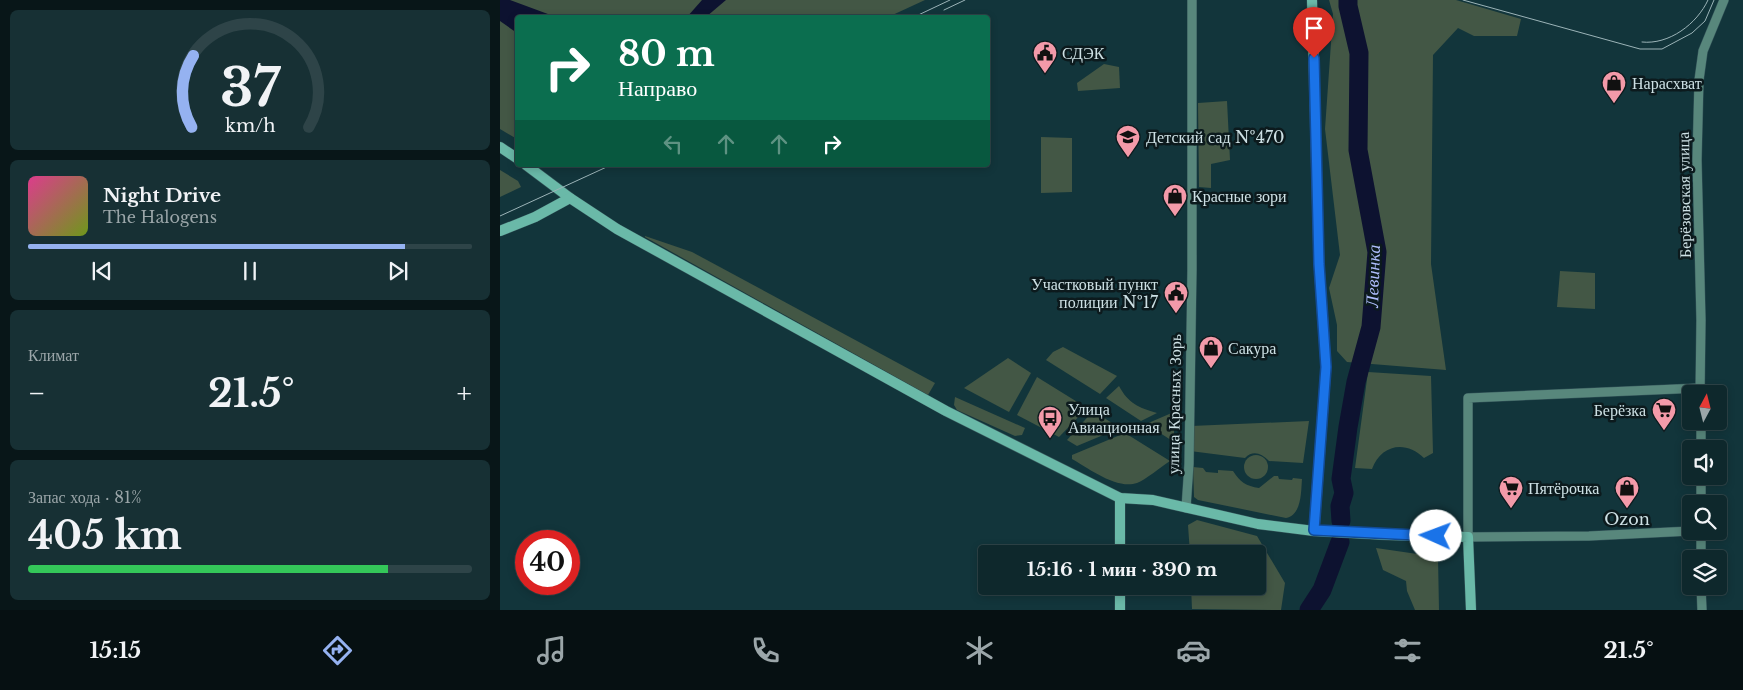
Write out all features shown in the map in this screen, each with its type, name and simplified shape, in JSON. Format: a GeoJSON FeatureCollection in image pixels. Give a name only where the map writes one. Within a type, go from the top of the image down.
{"type":"FeatureCollection","features":[{"type":"Feature","properties":{"kind":"street","name":"улица Красных Зорь"},"geometry":{"type":"LineString","coordinates":[[1186,508],[1192,270],[1192,0]]}},
{"type":"Feature","properties":{"kind":"street"},"geometry":{"type":"LineString","coordinates":[[1312,0],[1319,264],[1326,367],[1314,530]]}},
{"type":"Feature","properties":{"kind":"street","name":"Берёзовская улица"},"geometry":{"type":"LineString","coordinates":[[1700,385],[1699,80],[1703,51],[1724,0]]}},
{"type":"Feature","properties":{"kind":"street"},"geometry":{"type":"LineString","coordinates":[[500,147],[515,157]]}},
{"type":"Feature","properties":{"kind":"street"},"geometry":{"type":"LineString","coordinates":[[529,167],[570,198],[617,229],[938,407],[1120,498],[1153,500],[1258,524],[1388,535],[1468,538],[1682,531]]}},
{"type":"Feature","properties":{"kind":"street"},"geometry":{"type":"LineString","coordinates":[[500,230],[535,217],[570,198]]}},
{"type":"Feature","properties":{"kind":"street"},"geometry":{"type":"LineString","coordinates":[[1471,610],[1468,538],[1468,398],[1682,392]]}},
{"type":"Feature","properties":{"kind":"street"},"geometry":{"type":"LineString","coordinates":[[1120,498],[1120,545]]}},
{"type":"Feature","properties":{"kind":"street"},"geometry":{"type":"LineString","coordinates":[[1120,595],[1120,610]]}},
{"type":"Feature","properties":{"kind":"street"},"geometry":{"type":"LineString","coordinates":[[1702,595],[1702,610]]}},
{"type":"Feature","properties":{"kind":"green space"},"geometry":{"type":"Polygon","coordinates":[[[500,0],[925,0],[892,15],[515,15],[515,138],[500,129],[500,0]]]}},
{"type":"Feature","properties":{"kind":"green space"},"geometry":{"type":"Polygon","coordinates":[[[1329,0],[1456,0],[1521,19],[1517,36],[1474,36],[1458,28],[1433,55],[1431,264],[1446,370],[1347,362],[1337,351],[1337,325],[1329,288],[1340,255],[1325,129],[1333,14],[1329,0]]]}},
{"type":"Feature","properties":{"kind":"green space"},"geometry":{"type":"Polygon","coordinates":[[[1104,64],[1119,67],[1120,88],[1078,91],[1077,83],[1104,64]]]}},
{"type":"Feature","properties":{"kind":"green space"},"geometry":{"type":"Polygon","coordinates":[[[1227,101],[1230,160],[1211,164],[1211,188],[1199,187],[1198,103],[1227,101]]]}},
{"type":"Feature","properties":{"kind":"green space"},"geometry":{"type":"Polygon","coordinates":[[[1041,137],[1072,138],[1072,192],[1041,193],[1041,137]]]}},
{"type":"Feature","properties":{"kind":"green space"},"geometry":{"type":"Polygon","coordinates":[[[500,170],[518,181],[521,187],[500,197],[500,170]]]}},
{"type":"Feature","properties":{"kind":"green space"},"geometry":{"type":"Polygon","coordinates":[[[645,236],[692,252],[935,383],[928,395],[645,236]]]}},
{"type":"Feature","properties":{"kind":"green space"},"geometry":{"type":"Polygon","coordinates":[[[1560,271],[1595,273],[1595,309],[1557,307],[1560,271]]]}},
{"type":"Feature","properties":{"kind":"green space"},"geometry":{"type":"Polygon","coordinates":[[[1063,347],[1117,376],[1100,394],[1046,360],[1053,352],[1063,347]]]}},
{"type":"Feature","properties":{"kind":"green space"},"geometry":{"type":"Polygon","coordinates":[[[1008,358],[1031,373],[1009,412],[964,388],[1008,358]]]}},
{"type":"Feature","properties":{"kind":"green space"},"geometry":{"type":"Polygon","coordinates":[[[1368,372],[1431,376],[1433,453],[1424,458],[1410,449],[1395,447],[1381,454],[1372,469],[1355,468],[1368,372]]]}},
{"type":"Feature","properties":{"kind":"green space"},"geometry":{"type":"Polygon","coordinates":[[[1037,377],[1087,408],[1059,437],[1017,415],[1037,377]]]}},
{"type":"Feature","properties":{"kind":"green space"},"geometry":{"type":"Polygon","coordinates":[[[1119,386],[1130,401],[1157,413],[1141,421],[1106,398],[1119,386]]]}},
{"type":"Feature","properties":{"kind":"green space"},"geometry":{"type":"Polygon","coordinates":[[[955,397],[1025,428],[1022,435],[1015,436],[957,410],[954,405],[955,397]]]}},
{"type":"Feature","properties":{"kind":"green space"},"geometry":{"type":"Polygon","coordinates":[[[1093,411],[1120,428],[1077,446],[1067,440],[1093,411]]]}},
{"type":"Feature","properties":{"kind":"green space"},"geometry":{"type":"Polygon","coordinates":[[[1174,412],[1174,442],[1146,424],[1174,412]]]}},
{"type":"Feature","properties":{"kind":"green space"},"geometry":{"type":"Polygon","coordinates":[[[1309,421],[1303,463],[1269,461],[1263,456],[1254,453],[1245,458],[1190,451],[1191,426],[1309,421]]]}},
{"type":"Feature","properties":{"kind":"green space"},"geometry":{"type":"Polygon","coordinates":[[[1125,433],[1170,461],[1137,483],[1129,484],[1112,481],[1072,459],[1072,455],[1125,433]]]}},
{"type":"Feature","properties":{"kind":"green space"},"geometry":{"type":"Polygon","coordinates":[[[1256,455],[1265,458],[1268,467],[1265,476],[1256,479],[1247,476],[1244,467],[1247,458],[1256,455]]]}},
{"type":"Feature","properties":{"kind":"green space"},"geometry":{"type":"Polygon","coordinates":[[[1193,467],[1203,468],[1206,472],[1218,473],[1218,470],[1233,471],[1244,483],[1259,488],[1274,476],[1278,476],[1279,479],[1302,479],[1298,508],[1291,516],[1286,518],[1198,500],[1194,497],[1193,467]]]}},
{"type":"Feature","properties":{"kind":"green space"},"geometry":{"type":"Polygon","coordinates":[[[1197,520],[1257,536],[1262,545],[1189,545],[1188,525],[1197,520]]]}},
{"type":"Feature","properties":{"kind":"green space"},"geometry":{"type":"Polygon","coordinates":[[[1376,548],[1438,557],[1439,610],[1415,610],[1407,591],[1406,581],[1383,570],[1376,548]]]}},
{"type":"Feature","properties":{"kind":"green space"},"geometry":{"type":"Polygon","coordinates":[[[1266,551],[1285,583],[1281,610],[1192,609],[1191,595],[1266,595],[1266,551]]]}},
{"type":"Feature","properties":{"kind":"water"},"geometry":{"type":"Polygon","coordinates":[[[500,0],[510,0],[551,15],[515,15],[515,32],[500,21],[500,0]]]}},
{"type":"Feature","properties":{"kind":"water"},"geometry":{"type":"Polygon","coordinates":[[[702,0],[726,0],[708,15],[689,15],[702,0]]]}},
{"type":"Feature","properties":{"kind":"waterway","name":"Левинка"},"geometry":{"type":"LineString","coordinates":[[1341,521],[1340,506],[1344,493],[1341,479],[1356,382],[1371,327],[1377,252],[1358,150],[1359,53],[1348,0]]}},
{"type":"Feature","properties":{"kind":"waterway","name":"Левинка"},"geometry":{"type":"LineString","coordinates":[[1309,610],[1322,590],[1340,542]]}},
{"type":"Feature","properties":{"kind":"tram line"},"geometry":{"type":"LineString","coordinates":[[918,15],[950,0]]}},
{"type":"Feature","properties":{"kind":"tram line"},"geometry":{"type":"LineString","coordinates":[[944,10],[965,0]]}},
{"type":"Feature","properties":{"kind":"tram line"},"geometry":{"type":"LineString","coordinates":[[1463,0],[1640,49],[1662,49],[1692,33],[1705,21],[1714,0]]}},
{"type":"Feature","properties":{"kind":"tram line"},"geometry":{"type":"LineString","coordinates":[[1642,42],[1662,40],[1681,31],[1697,17],[1708,0]]}},
{"type":"Feature","properties":{"kind":"tram line"},"geometry":{"type":"LineString","coordinates":[[500,216],[607,167]]}},
{"type":"Feature","properties":{"kind":"place","name":"СДЭК"},"geometry":{"type":"Point","coordinates":[1045,74]}},
{"type":"Feature","properties":{"kind":"place","name":"Нарасхват"},"geometry":{"type":"Point","coordinates":[1614,104]}},
{"type":"Feature","properties":{"kind":"place","name":"Детский сад №470"},"geometry":{"type":"Point","coordinates":[1128,158]}},
{"type":"Feature","properties":{"kind":"place","name":"Красные зори"},"geometry":{"type":"Point","coordinates":[1175,217]}},
{"type":"Feature","properties":{"kind":"place","name":"Участковый пункт полиции №17"},"geometry":{"type":"Point","coordinates":[1176,314]}},
{"type":"Feature","properties":{"kind":"place","name":"Сакура"},"geometry":{"type":"Point","coordinates":[1211,369]}},
{"type":"Feature","properties":{"kind":"place","name":"Берёзка"},"geometry":{"type":"Point","coordinates":[1664,431]}},
{"type":"Feature","properties":{"kind":"place","name":"Улица Авиационная"},"geometry":{"type":"Point","coordinates":[1050,439]}},
{"type":"Feature","properties":{"kind":"place","name":"Пятёрочка"},"geometry":{"type":"Point","coordinates":[1511,509]}},
{"type":"Feature","properties":{"kind":"place","name":"Ozon"},"geometry":{"type":"Point","coordinates":[1627,509]}},
{"type":"Feature","properties":{"kind":"route"},"geometry":{"type":"LineString","coordinates":[[1314,58],[1319,264],[1326,367],[1314,530],[1436,536]]}}]}
